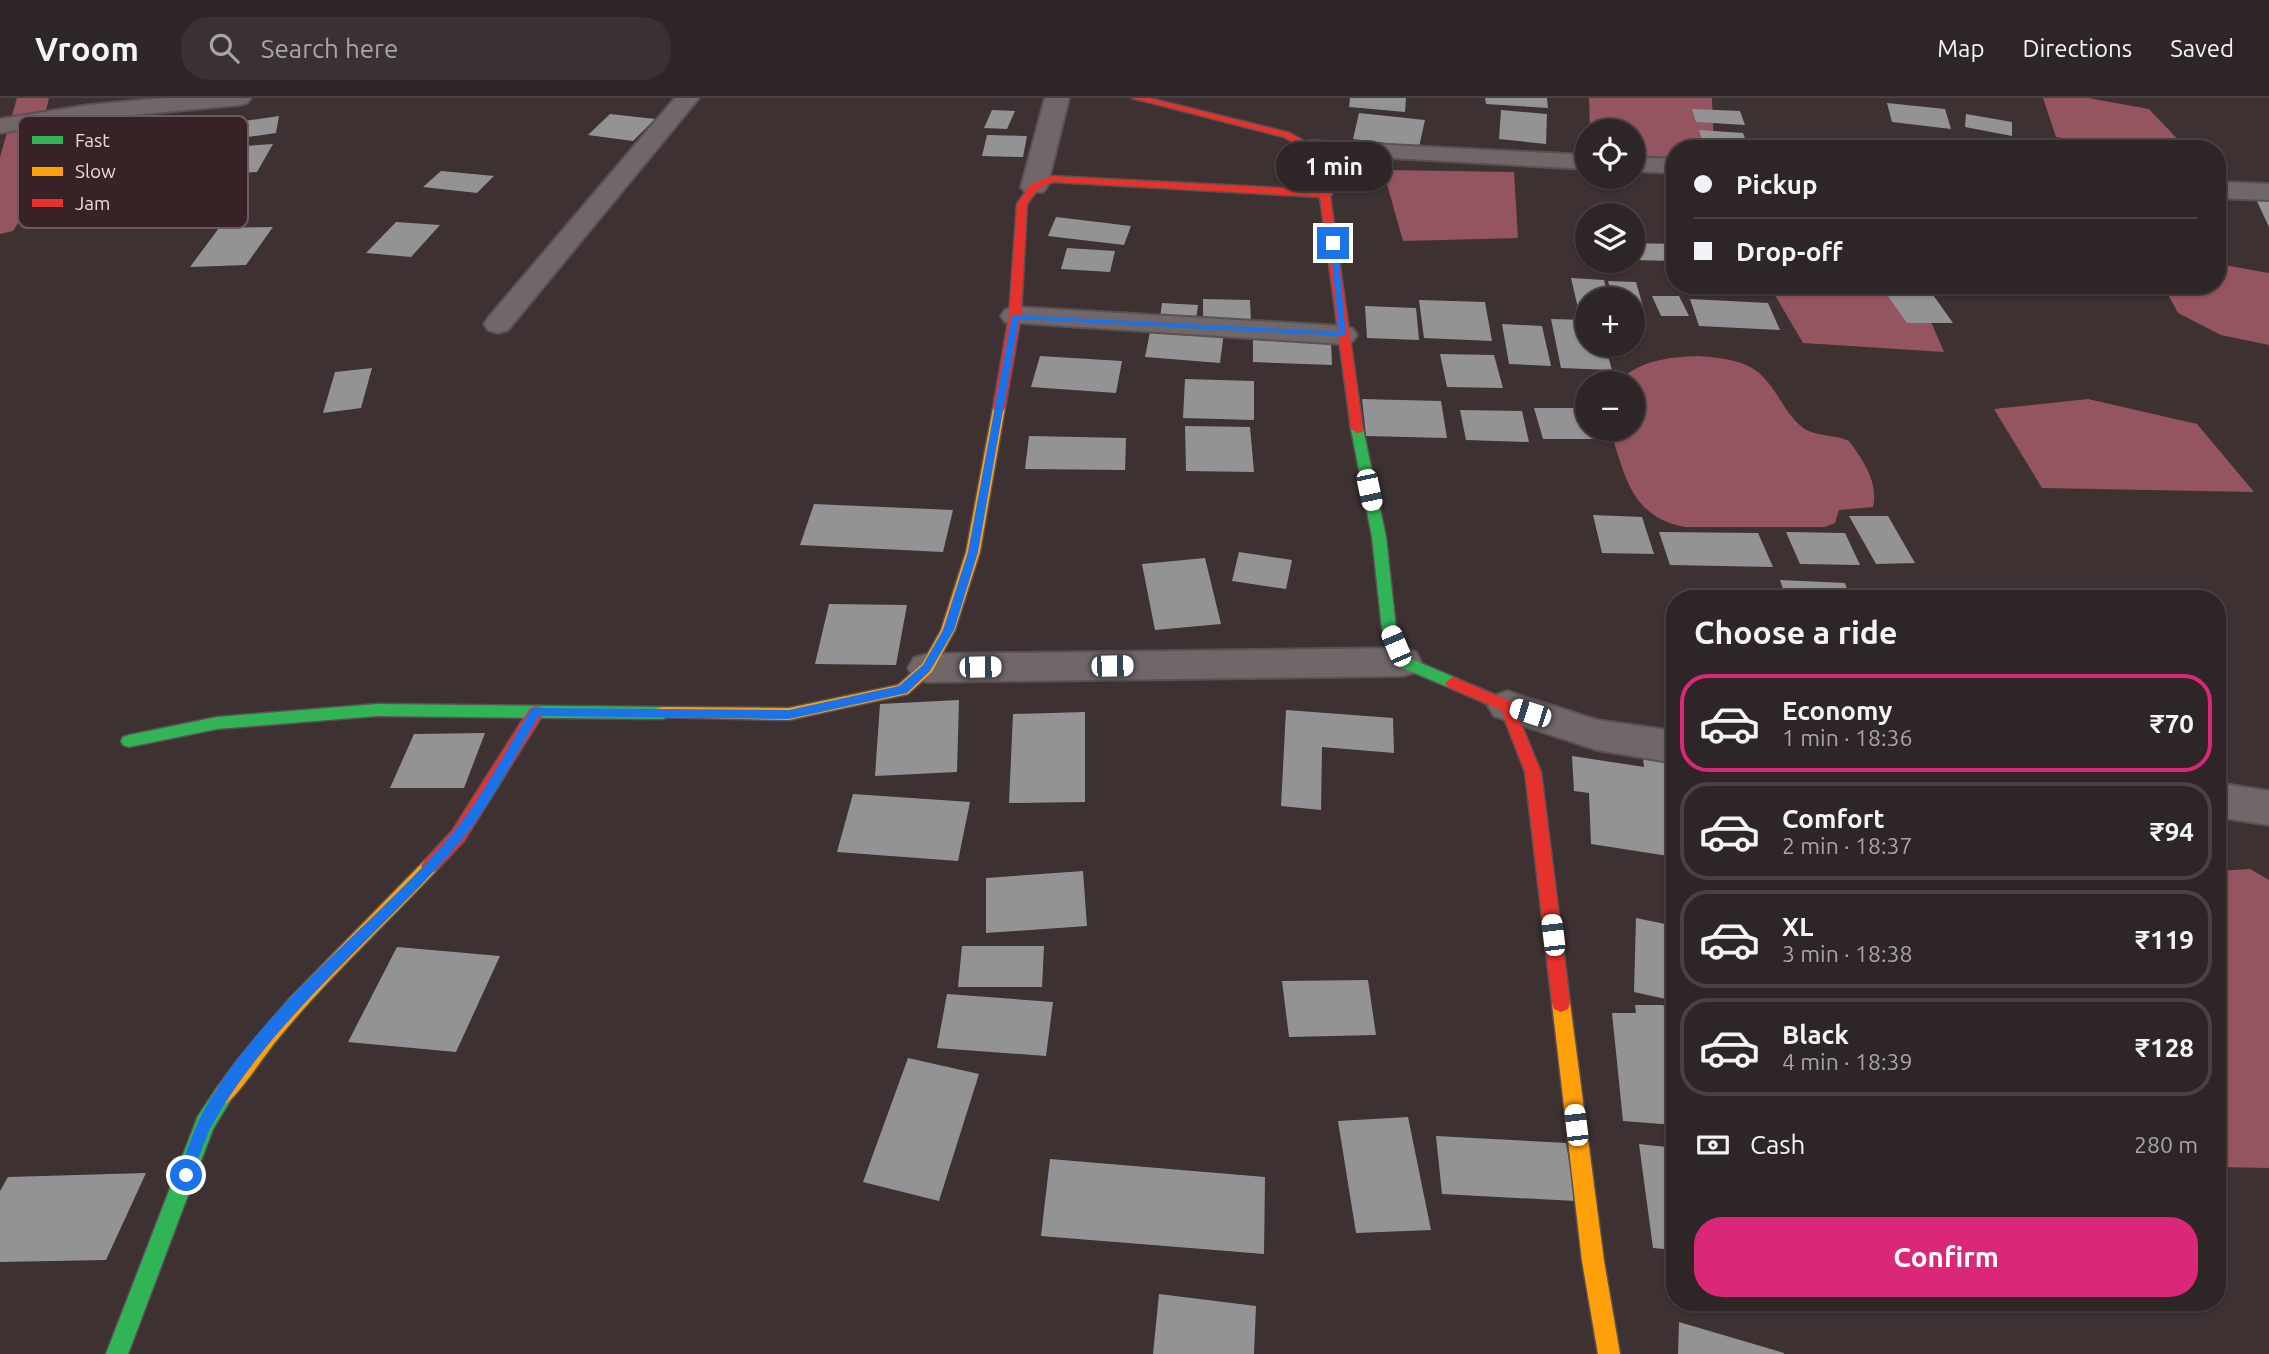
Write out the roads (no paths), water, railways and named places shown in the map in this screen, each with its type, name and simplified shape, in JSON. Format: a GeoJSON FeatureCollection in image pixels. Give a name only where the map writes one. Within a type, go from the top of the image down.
{"type":"FeatureCollection","features":[{"type":"Feature","properties":{"kind":"street"},"geometry":{"type":"LineString","coordinates":[[62,116],[239,98]]}},
{"type":"Feature","properties":{"kind":"street"},"geometry":{"type":"LineString","coordinates":[[498,324],[687,98]]}},
{"type":"Feature","properties":{"kind":"street"},"geometry":{"type":"LineString","coordinates":[[129,741],[217,723],[377,710],[789,714],[903,690],[927,668],[948,630],[973,552],[1015,317],[1022,204],[1034,187],[1057,98]]}},
{"type":"Feature","properties":{"kind":"street"},"geometry":{"type":"LineString","coordinates":[[1137,98],[1287,135],[1311,148],[1575,161]]}},
{"type":"Feature","properties":{"kind":"street"},"geometry":{"type":"LineString","coordinates":[[0,125],[18,122]]}},
{"type":"Feature","properties":{"kind":"street"},"geometry":{"type":"LineString","coordinates":[[1311,148],[1321,165],[1327,194],[1343,335],[1355,418],[1379,537],[1389,629],[1403,662]]}},
{"type":"Feature","properties":{"kind":"street"},"geometry":{"type":"LineString","coordinates":[[1645,165],[1666,166]]}},
{"type":"Feature","properties":{"kind":"street"},"geometry":{"type":"LineString","coordinates":[[1034,187],[1051,180],[1327,194]]}},
{"type":"Feature","properties":{"kind":"street"},"geometry":{"type":"LineString","coordinates":[[2226,190],[2269,192]]}},
{"type":"Feature","properties":{"kind":"street"},"geometry":{"type":"LineString","coordinates":[[1015,317],[1343,335]]}},
{"type":"Feature","properties":{"kind":"street"},"geometry":{"type":"LineString","coordinates":[[927,668],[1403,662],[1507,706],[1597,735],[1666,746]]}},
{"type":"Feature","properties":{"kind":"street"},"geometry":{"type":"LineString","coordinates":[[1507,706],[1533,772],[1593,1261],[1609,1354]]}},
{"type":"Feature","properties":{"kind":"street"},"geometry":{"type":"LineString","coordinates":[[117,1354],[205,1123],[231,1083],[283,1016],[378,923],[458,836],[536,712]]}},
{"type":"Feature","properties":{"kind":"street"},"geometry":{"type":"LineString","coordinates":[[2226,801],[2269,808]]}},
{"type":"Feature","properties":{"kind":"waterway"},"geometry":{"type":"LineString","coordinates":[[28,116],[33,98]]}},
{"type":"Feature","properties":{"kind":"waterway"},"geometry":{"type":"LineString","coordinates":[[0,223],[18,155]]}}]}
